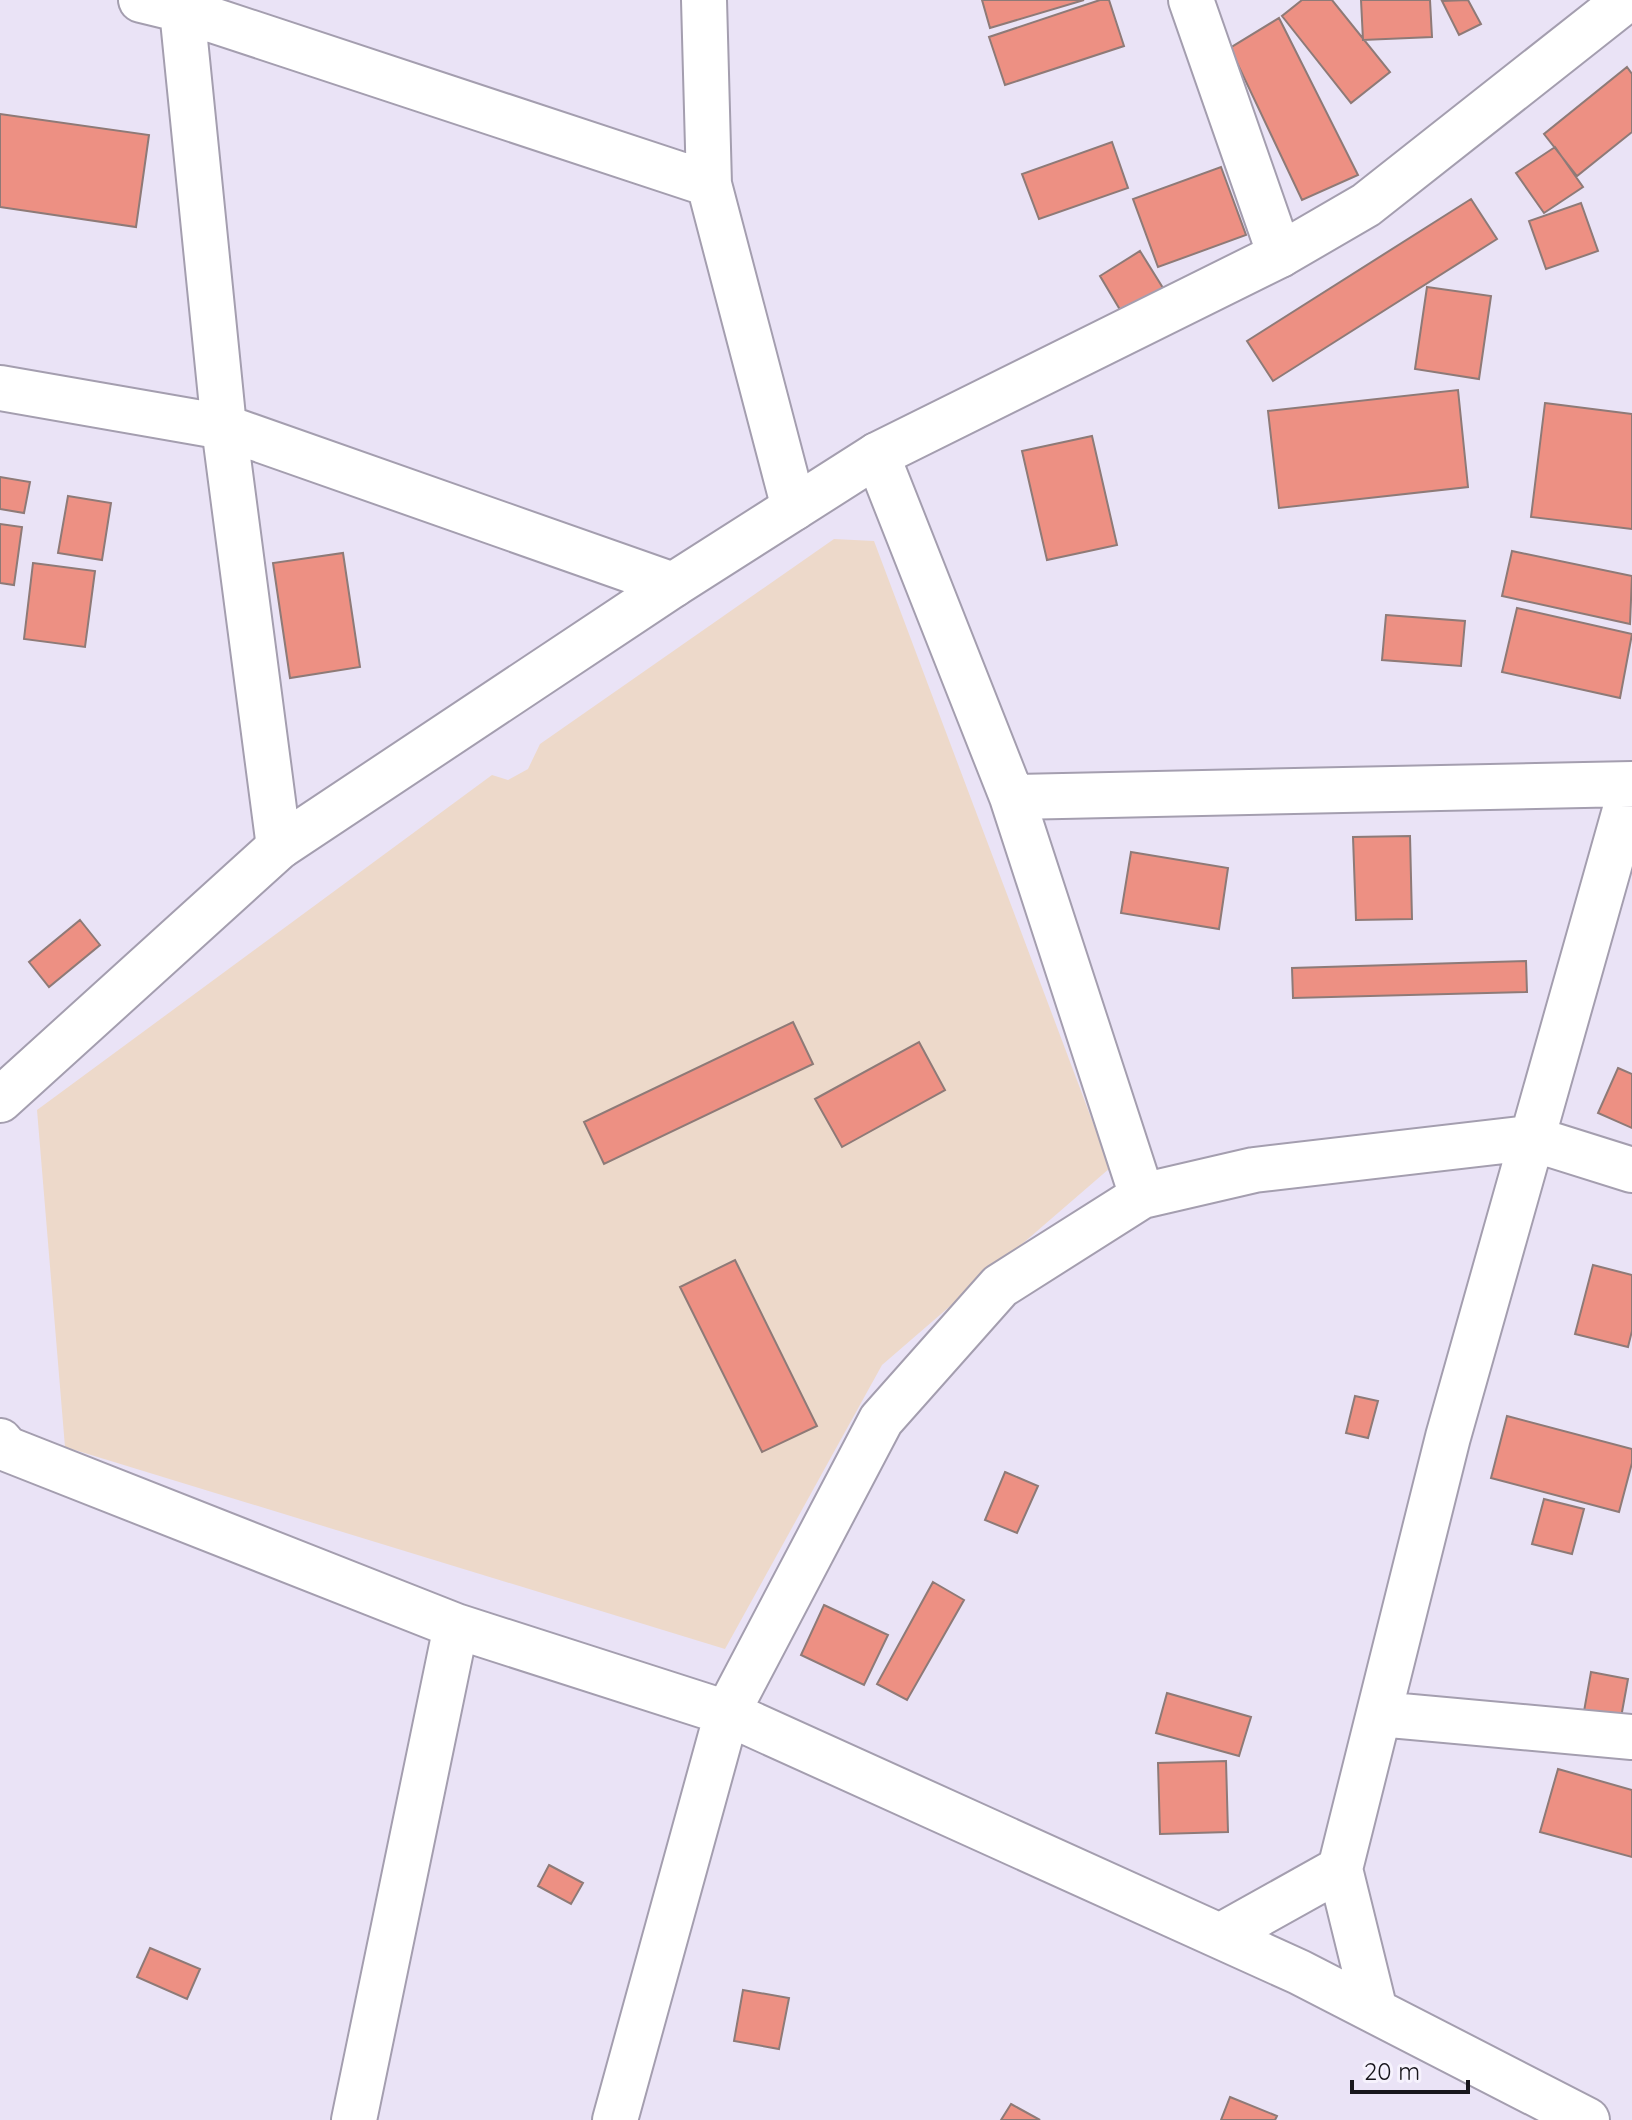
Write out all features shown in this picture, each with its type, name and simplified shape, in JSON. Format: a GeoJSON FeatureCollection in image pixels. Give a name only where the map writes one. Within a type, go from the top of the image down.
{"type":"FeatureCollection","features":[{"type":"Feature","properties":{"kind":"street"},"geometry":{"type":"LineString","coordinates":[[704,0],[709,184],[794,508]]}},
{"type":"Feature","properties":{"kind":"street"},"geometry":{"type":"LineString","coordinates":[[1191,0],[1280,255]]}},
{"type":"Feature","properties":{"kind":"street"},"geometry":{"type":"LineString","coordinates":[[279,847],[168,3],[709,184]]}},
{"type":"Feature","properties":{"kind":"street"},"geometry":{"type":"LineString","coordinates":[[0,1100],[279,847],[673,585],[877,455],[1280,255],[1366,205],[1609,6]]}},
{"type":"Feature","properties":{"kind":"street"},"geometry":{"type":"LineString","coordinates":[[0,388],[224,427],[673,585]]}},
{"type":"Feature","properties":{"kind":"street"},"geometry":{"type":"LineString","coordinates":[[877,455],[1012,797],[1142,1196]]}},
{"type":"Feature","properties":{"kind":"street"},"geometry":{"type":"LineString","coordinates":[[1012,797],[1632,784],[1448,1437],[1340,1869],[1375,2011]]}},
{"type":"Feature","properties":{"kind":"street"},"geometry":{"type":"LineString","coordinates":[[615,2120],[727,1713],[881,1420],[1000,1286],[1142,1196],[1254,1170],[1530,1138],[1632,1170]]}},
{"type":"Feature","properties":{"kind":"street"},"geometry":{"type":"LineString","coordinates":[[2,1447],[456,1626],[727,1713],[1220,1936],[1375,2011],[1587,2120]]}},
{"type":"Feature","properties":{"kind":"street"},"geometry":{"type":"LineString","coordinates":[[354,2120],[456,1626]]}},
{"type":"Feature","properties":{"kind":"street"},"geometry":{"type":"LineString","coordinates":[[1379,1714],[1632,1737]]}},
{"type":"Feature","properties":{"kind":"street"},"geometry":{"type":"LineString","coordinates":[[1220,1936],[1340,1869]]}},
{"type":"Feature","properties":{"kind":"shaded area"},"geometry":{"type":"Polygon","coordinates":[[[834,539],[874,541],[1110,1168],[882,1365],[725,1649],[65,1447],[37,1110],[492,775],[508,780],[528,769],[540,744],[834,539]]]}},
{"type":"Feature","properties":{"kind":"building"},"geometry":{"type":"Polygon","coordinates":[[[982,0],[1084,0],[990,28],[982,0]]]}},
{"type":"Feature","properties":{"kind":"building"},"geometry":{"type":"Polygon","coordinates":[[[1100,0],[1109,0],[1124,46],[1005,85],[989,37],[1100,0]]]}},
{"type":"Feature","properties":{"kind":"building"},"geometry":{"type":"Polygon","coordinates":[[[1302,0],[1332,0],[1390,72],[1351,103],[1282,16],[1302,0]]]}},
{"type":"Feature","properties":{"kind":"building"},"geometry":{"type":"Polygon","coordinates":[[[1361,0],[1430,0],[1432,37],[1363,40],[1361,0]]]}},
{"type":"Feature","properties":{"kind":"building"},"geometry":{"type":"Polygon","coordinates":[[[1468,0],[1481,24],[1459,35],[1442,1],[1468,0]]]}},
{"type":"Feature","properties":{"kind":"building"},"geometry":{"type":"Polygon","coordinates":[[[1279,18],[1358,175],[1302,200],[1230,48],[1279,18]]]}},
{"type":"Feature","properties":{"kind":"building"},"geometry":{"type":"Polygon","coordinates":[[[1627,67],[1632,74],[1632,132],[1577,176],[1544,134],[1627,67]]]}},
{"type":"Feature","properties":{"kind":"building"},"geometry":{"type":"Polygon","coordinates":[[[0,114],[149,135],[136,227],[0,207],[0,114]]]}},
{"type":"Feature","properties":{"kind":"building"},"geometry":{"type":"Polygon","coordinates":[[[1112,142],[1128,188],[1039,219],[1022,174],[1112,142]]]}},
{"type":"Feature","properties":{"kind":"building"},"geometry":{"type":"Polygon","coordinates":[[[1555,147],[1583,187],[1544,213],[1516,173],[1555,147]]]}},
{"type":"Feature","properties":{"kind":"building"},"geometry":{"type":"Polygon","coordinates":[[[1221,167],[1246,235],[1158,267],[1133,199],[1221,167]]]}},
{"type":"Feature","properties":{"kind":"building"},"geometry":{"type":"Polygon","coordinates":[[[1471,199],[1497,239],[1273,381],[1247,341],[1471,199]]]}},
{"type":"Feature","properties":{"kind":"building"},"geometry":{"type":"Polygon","coordinates":[[[1581,203],[1598,251],[1546,269],[1529,221],[1581,203]]]}},
{"type":"Feature","properties":{"kind":"building"},"geometry":{"type":"Polygon","coordinates":[[[1140,251],[1163,288],[1122,313],[1100,276],[1140,251]]]}},
{"type":"Feature","properties":{"kind":"building"},"geometry":{"type":"Polygon","coordinates":[[[1427,287],[1491,296],[1479,379],[1415,369],[1427,287]]]}},
{"type":"Feature","properties":{"kind":"building"},"geometry":{"type":"Polygon","coordinates":[[[1458,390],[1468,487],[1279,508],[1268,411],[1458,390]]]}},
{"type":"Feature","properties":{"kind":"building"},"geometry":{"type":"Polygon","coordinates":[[[1545,403],[1632,414],[1632,529],[1531,517],[1545,403]]]}},
{"type":"Feature","properties":{"kind":"building"},"geometry":{"type":"Polygon","coordinates":[[[1092,436],[1117,545],[1047,560],[1022,451],[1092,436]]]}},
{"type":"Feature","properties":{"kind":"building"},"geometry":{"type":"Polygon","coordinates":[[[0,477],[30,482],[24,513],[0,509],[0,477]]]}},
{"type":"Feature","properties":{"kind":"building"},"geometry":{"type":"Polygon","coordinates":[[[68,496],[111,503],[102,560],[58,553],[68,496]]]}},
{"type":"Feature","properties":{"kind":"building"},"geometry":{"type":"Polygon","coordinates":[[[0,524],[22,527],[14,585],[0,583],[0,524]]]}},
{"type":"Feature","properties":{"kind":"building"},"geometry":{"type":"Polygon","coordinates":[[[1512,551],[1632,576],[1630,624],[1502,596],[1512,551]]]}},
{"type":"Feature","properties":{"kind":"building"},"geometry":{"type":"Polygon","coordinates":[[[343,553],[360,667],[290,678],[273,563],[343,553]]]}},
{"type":"Feature","properties":{"kind":"building"},"geometry":{"type":"Polygon","coordinates":[[[33,563],[95,571],[85,647],[24,639],[33,563]]]}},
{"type":"Feature","properties":{"kind":"building"},"geometry":{"type":"Polygon","coordinates":[[[1517,608],[1632,634],[1620,698],[1502,672],[1517,608]]]}},
{"type":"Feature","properties":{"kind":"building"},"geometry":{"type":"Polygon","coordinates":[[[1386,615],[1465,621],[1461,666],[1382,660],[1386,615]]]}},
{"type":"Feature","properties":{"kind":"building"},"geometry":{"type":"Polygon","coordinates":[[[1410,836],[1412,919],[1356,920],[1353,837],[1410,836]]]}},
{"type":"Feature","properties":{"kind":"building"},"geometry":{"type":"Polygon","coordinates":[[[1131,852],[1228,868],[1219,929],[1121,913],[1131,852]]]}},
{"type":"Feature","properties":{"kind":"building"},"geometry":{"type":"Polygon","coordinates":[[[80,920],[100,945],[49,987],[29,962],[80,920]]]}},
{"type":"Feature","properties":{"kind":"building"},"geometry":{"type":"Polygon","coordinates":[[[1526,961],[1527,992],[1293,998],[1292,968],[1526,961]]]}},
{"type":"Feature","properties":{"kind":"building"},"geometry":{"type":"Polygon","coordinates":[[[793,1022],[813,1064],[604,1164],[584,1122],[793,1022]]]}},
{"type":"Feature","properties":{"kind":"building"},"geometry":{"type":"Polygon","coordinates":[[[919,1042],[945,1090],[842,1147],[815,1099],[919,1042]]]}},
{"type":"Feature","properties":{"kind":"building"},"geometry":{"type":"Polygon","coordinates":[[[1618,1068],[1632,1074],[1632,1128],[1598,1113],[1618,1068]]]}},
{"type":"Feature","properties":{"kind":"building"},"geometry":{"type":"Polygon","coordinates":[[[735,1260],[817,1426],[762,1452],[680,1287],[735,1260]]]}},
{"type":"Feature","properties":{"kind":"building"},"geometry":{"type":"Polygon","coordinates":[[[1593,1265],[1632,1275],[1632,1331],[1628,1347],[1575,1334],[1593,1265]]]}},
{"type":"Feature","properties":{"kind":"building"},"geometry":{"type":"Polygon","coordinates":[[[1355,1396],[1378,1401],[1368,1438],[1346,1433],[1355,1396]]]}},
{"type":"Feature","properties":{"kind":"building"},"geometry":{"type":"Polygon","coordinates":[[[1507,1416],[1632,1449],[1632,1463],[1619,1512],[1491,1478],[1507,1416]]]}},
{"type":"Feature","properties":{"kind":"building"},"geometry":{"type":"Polygon","coordinates":[[[1005,1472],[1038,1486],[1017,1533],[985,1520],[1005,1472]]]}},
{"type":"Feature","properties":{"kind":"building"},"geometry":{"type":"Polygon","coordinates":[[[1544,1499],[1584,1509],[1572,1554],[1532,1544],[1544,1499]]]}},
{"type":"Feature","properties":{"kind":"building"},"geometry":{"type":"Polygon","coordinates":[[[933,1582],[964,1600],[907,1700],[877,1684],[933,1582]]]}},
{"type":"Feature","properties":{"kind":"building"},"geometry":{"type":"Polygon","coordinates":[[[824,1605],[888,1635],[864,1685],[801,1655],[824,1605]]]}},
{"type":"Feature","properties":{"kind":"building"},"geometry":{"type":"Polygon","coordinates":[[[1591,1672],[1628,1679],[1620,1723],[1583,1717],[1591,1672]]]}},
{"type":"Feature","properties":{"kind":"building"},"geometry":{"type":"Polygon","coordinates":[[[1167,1693],[1251,1717],[1239,1756],[1156,1733],[1167,1693]]]}},
{"type":"Feature","properties":{"kind":"building"},"geometry":{"type":"Polygon","coordinates":[[[1226,1761],[1228,1832],[1160,1834],[1158,1763],[1226,1761]]]}},
{"type":"Feature","properties":{"kind":"building"},"geometry":{"type":"Polygon","coordinates":[[[1558,1769],[1632,1790],[1632,1857],[1540,1832],[1558,1769]]]}},
{"type":"Feature","properties":{"kind":"building"},"geometry":{"type":"Polygon","coordinates":[[[549,1865],[583,1883],[571,1904],[538,1886],[549,1865]]]}},
{"type":"Feature","properties":{"kind":"building"},"geometry":{"type":"Polygon","coordinates":[[[150,1948],[200,1969],[187,1999],[137,1977],[150,1948]]]}},
{"type":"Feature","properties":{"kind":"building"},"geometry":{"type":"Polygon","coordinates":[[[743,1990],[789,1998],[779,2049],[734,2041],[743,1990]]]}},
{"type":"Feature","properties":{"kind":"building"},"geometry":{"type":"Polygon","coordinates":[[[1230,2097],[1277,2116],[1275,2120],[1221,2120],[1230,2097]]]}},
{"type":"Feature","properties":{"kind":"building"},"geometry":{"type":"Polygon","coordinates":[[[1011,2104],[1040,2120],[1001,2120],[1011,2104]]]}}]}
